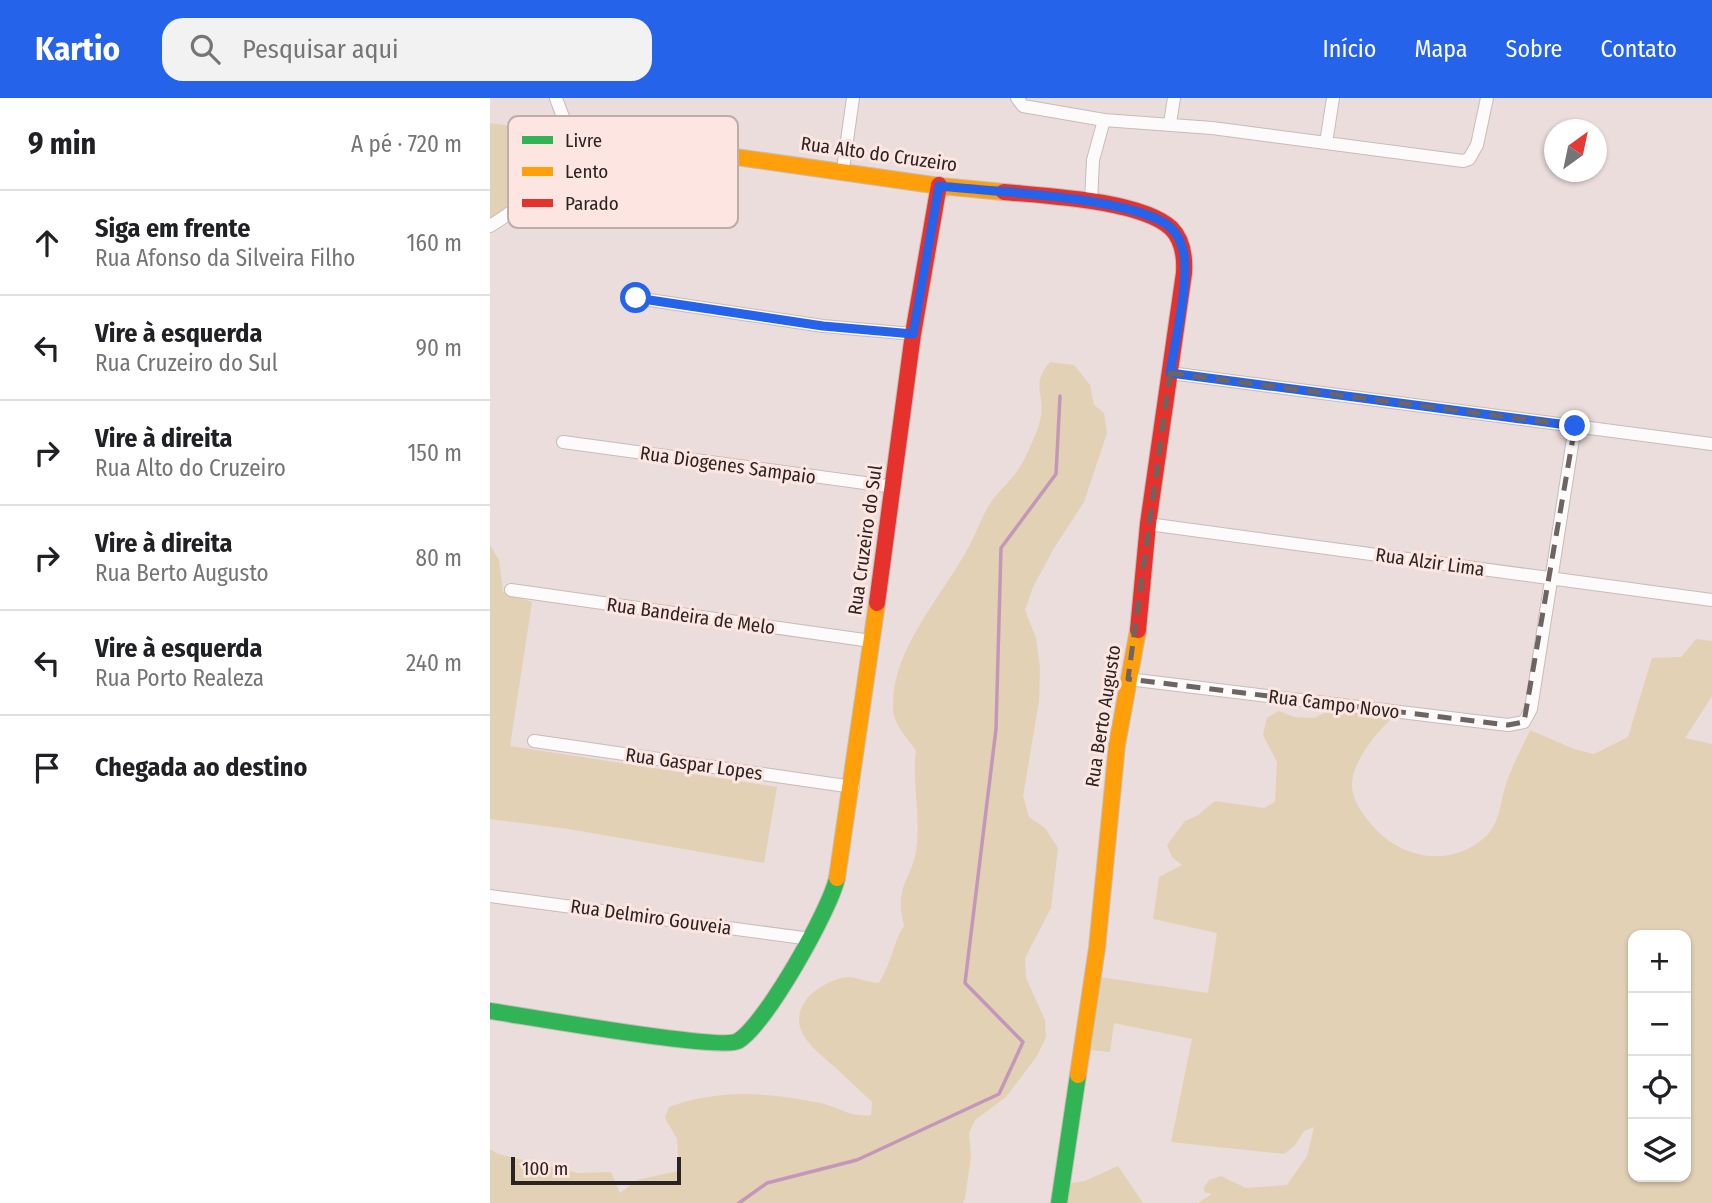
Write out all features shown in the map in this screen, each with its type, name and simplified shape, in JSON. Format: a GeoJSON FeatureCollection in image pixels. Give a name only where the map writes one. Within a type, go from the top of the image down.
{"type":"FeatureCollection","features":[{"type":"Feature","properties":{"kind":"street"},"geometry":{"type":"LineString","coordinates":[[556,98],[562,116]]}},
{"type":"Feature","properties":{"kind":"street"},"geometry":{"type":"LineString","coordinates":[[843,169],[853,98]]}},
{"type":"Feature","properties":{"kind":"street"},"geometry":{"type":"LineString","coordinates":[[1017,98],[1023,106],[1104,120],[1170,123],[1463,161],[1473,156],[1486,98]]}},
{"type":"Feature","properties":{"kind":"street"},"geometry":{"type":"LineString","coordinates":[[1170,123],[1174,98]]}},
{"type":"Feature","properties":{"kind":"street"},"geometry":{"type":"LineString","coordinates":[[1326,143],[1333,98]]}},
{"type":"Feature","properties":{"kind":"street"},"geometry":{"type":"LineString","coordinates":[[1091,203],[1093,160],[1104,120]]}},
{"type":"Feature","properties":{"kind":"street","name":"Rua Alto do Cruzeiro"},"geometry":{"type":"LineString","coordinates":[[738,155],[843,169],[939,186],[1091,203],[1142,213],[1162,222],[1178,236]]}},
{"type":"Feature","properties":{"kind":"street","name":"Rua Cruzeiro do Sul"},"geometry":{"type":"LineString","coordinates":[[490,1011],[684,1040],[734,1042],[745,1037],[758,1021],[811,939],[832,900],[843,854],[913,334],[939,186]]}},
{"type":"Feature","properties":{"kind":"street"},"geometry":{"type":"LineString","coordinates":[[490,226],[508,212]]}},
{"type":"Feature","properties":{"kind":"street","name":"Rua Berto Augusto"},"geometry":{"type":"LineString","coordinates":[[1059,1203],[1097,948],[1117,745],[1141,615],[1148,524],[1185,261],[1178,236]]}},
{"type":"Feature","properties":{"kind":"street"},"geometry":{"type":"LineString","coordinates":[[636,298],[823,326],[913,334]]}},
{"type":"Feature","properties":{"kind":"street"},"geometry":{"type":"LineString","coordinates":[[1170,373],[1712,444]]}},
{"type":"Feature","properties":{"kind":"street"},"geometry":{"type":"LineString","coordinates":[[1552,579],[1575,426]]}},
{"type":"Feature","properties":{"kind":"street","name":"Rua Diogenes Sampaio"},"geometry":{"type":"LineString","coordinates":[[563,443],[894,487]]}},
{"type":"Feature","properties":{"kind":"street","name":"Rua Alzir Lima"},"geometry":{"type":"LineString","coordinates":[[1148,524],[1712,600]]}},
{"type":"Feature","properties":{"kind":"street","name":"Rua Campo Novo"},"geometry":{"type":"LineString","coordinates":[[1128,678],[1508,725],[1524,722],[1531,709],[1552,579]]}},
{"type":"Feature","properties":{"kind":"street","name":"Rua Bandeira de Melo"},"geometry":{"type":"LineString","coordinates":[[511,590],[871,641]]}},
{"type":"Feature","properties":{"kind":"street","name":"Rua Gaspar Lopes"},"geometry":{"type":"LineString","coordinates":[[534,741],[853,788]]}},
{"type":"Feature","properties":{"kind":"street","name":"Rua Delmiro Gouveia"},"geometry":{"type":"LineString","coordinates":[[490,895],[811,939]]}},
{"type":"Feature","properties":{"kind":"highlighted area"},"geometry":{"type":"Polygon","coordinates":[[[1170,373],[1575,426],[1524,722],[1508,725],[1128,679],[1170,373]]]}},
{"type":"Feature","properties":{"kind":"shaded area"},"geometry":{"type":"Polygon","coordinates":[[[490,123],[508,126],[508,205],[490,219],[490,123]]]}},
{"type":"Feature","properties":{"kind":"shaded area"},"geometry":{"type":"Polygon","coordinates":[[[1050,362],[1074,365],[1090,385],[1094,405],[1104,413],[1107,433],[1084,502],[1054,548],[1033,587],[1025,610],[1036,638],[1040,668],[1039,701],[1023,796],[1029,817],[1045,828],[1058,848],[1051,908],[1025,958],[1026,978],[1045,1020],[1046,1037],[1037,1056],[1006,1097],[975,1120],[969,1133],[971,1156],[965,1199],[962,1203],[490,1203],[490,1149],[498,1154],[578,1173],[611,1172],[620,1193],[637,1180],[679,1171],[677,1139],[665,1118],[669,1107],[688,1101],[725,1095],[782,1096],[820,1103],[851,1114],[871,1115],[872,1102],[806,1039],[799,1021],[800,1011],[814,992],[837,979],[852,977],[879,983],[904,926],[901,911],[902,890],[915,856],[918,820],[916,750],[901,730],[893,708],[900,666],[920,625],[967,550],[991,502],[1014,476],[1026,456],[1041,416],[1041,376],[1050,362]]]}},
{"type":"Feature","properties":{"kind":"shaded area"},"geometry":{"type":"Polygon","coordinates":[[[490,545],[499,560],[503,592],[532,602],[510,746],[777,787],[764,863],[569,829],[490,819],[490,545]]]}},
{"type":"Feature","properties":{"kind":"shaded area"},"geometry":{"type":"Polygon","coordinates":[[[1696,639],[1712,641],[1712,696],[1685,738],[1712,744],[1712,1203],[1198,1203],[1212,1194],[1204,1192],[1209,1180],[1221,1176],[1246,1188],[1287,1185],[1307,1156],[1314,1127],[1304,1131],[1295,1145],[1284,1154],[1171,1142],[1192,1039],[1114,1023],[1110,1052],[1089,1050],[1100,977],[1208,993],[1217,933],[1153,919],[1159,877],[1182,865],[1172,857],[1167,845],[1185,821],[1198,815],[1215,801],[1264,808],[1275,802],[1277,762],[1263,735],[1267,718],[1279,711],[1294,717],[1314,718],[1331,710],[1392,718],[1360,758],[1353,777],[1354,796],[1371,824],[1395,845],[1424,855],[1455,854],[1470,848],[1493,827],[1508,777],[1530,730],[1574,749],[1594,754],[1628,737],[1652,658],[1681,657],[1696,639]]]}},
{"type":"Feature","properties":{"kind":"shaded area"},"geometry":{"type":"Polygon","coordinates":[[[1118,1166],[1143,1203],[1063,1203],[1066,1184],[1085,1181],[1118,1166]]]}},
{"type":"Feature","properties":{"kind":"waterway"},"geometry":{"type":"LineString","coordinates":[[739,1203],[767,1183],[857,1160],[999,1094],[1023,1042],[965,983],[996,729],[1001,548],[1056,474],[1060,396]]}},
{"type":"Feature","properties":{"kind":"traffic: fast"},"geometry":{"type":"LineString","coordinates":[[490,1011],[661,1037],[724,1043],[738,1041],[750,1030],[780,990],[823,915],[837,878]]}},
{"type":"Feature","properties":{"kind":"traffic: fast"},"geometry":{"type":"LineString","coordinates":[[1059,1203],[1078,1075]]}},
{"type":"Feature","properties":{"kind":"traffic: slow"},"geometry":{"type":"LineString","coordinates":[[738,157],[940,186],[1004,192]]}},
{"type":"Feature","properties":{"kind":"traffic: slow"},"geometry":{"type":"LineString","coordinates":[[837,878],[877,603]]}},
{"type":"Feature","properties":{"kind":"traffic: slow"},"geometry":{"type":"LineString","coordinates":[[1078,1075],[1097,948],[1117,745],[1138,630]]}},
{"type":"Feature","properties":{"kind":"traffic: jam"},"geometry":{"type":"LineString","coordinates":[[877,603],[913,334],[939,185]]}},
{"type":"Feature","properties":{"kind":"traffic: jam"},"geometry":{"type":"LineString","coordinates":[[1004,192],[1091,201],[1138,211],[1171,228],[1181,243],[1184,273],[1148,524],[1138,630]]}},
{"type":"Feature","properties":{"kind":"route"},"geometry":{"type":"LineString","coordinates":[[636,298],[823,326],[913,334],[939,186],[1091,203],[1142,213],[1162,222],[1178,236],[1185,261],[1170,373],[1575,426]]}}]}
